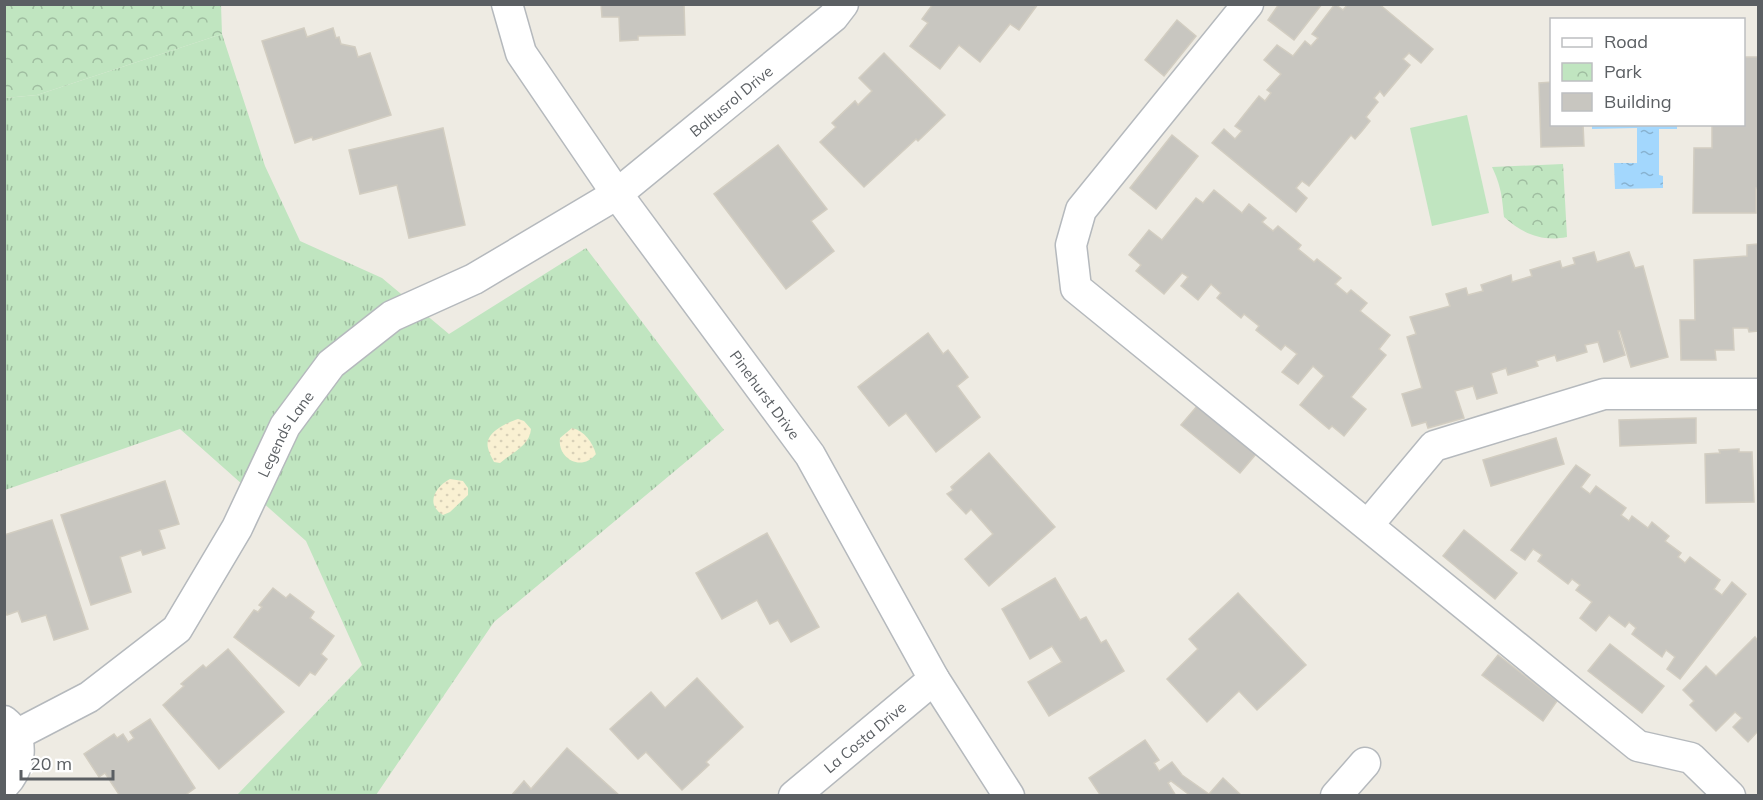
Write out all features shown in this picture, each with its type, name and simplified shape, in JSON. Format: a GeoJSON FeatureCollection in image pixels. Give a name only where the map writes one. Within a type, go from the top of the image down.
{"type":"FeatureCollection","features":[{"type":"Feature","properties":{"kind":"street","name":"Pinehurst Drive"},"geometry":{"type":"LineString","coordinates":[[507,4],[521,53],[617,194],[810,455],[934,679],[1009,795]]}},
{"type":"Feature","properties":{"kind":"street","name":"Baltusrol Drive"},"geometry":{"type":"LineString","coordinates":[[617,194],[833,17],[843,4]]}},
{"type":"Feature","properties":{"kind":"street"},"geometry":{"type":"LineString","coordinates":[[1248,4],[1081,210],[1071,245],[1076,288],[1638,746],[1691,758],[1730,795]]}},
{"type":"Feature","properties":{"kind":"street","name":"Legends Lane"},"geometry":{"type":"LineString","coordinates":[[4,785],[13,775],[19,762],[19,748],[10,728],[89,697],[177,629],[237,528],[285,426],[331,364],[392,316],[474,279],[617,194]]}},
{"type":"Feature","properties":{"kind":"street"},"geometry":{"type":"LineString","coordinates":[[1368,525],[1434,446],[1604,394],[1758,394]]}},
{"type":"Feature","properties":{"kind":"street","name":"La Costa Drive"},"geometry":{"type":"LineString","coordinates":[[794,795],[934,679]]}},
{"type":"Feature","properties":{"kind":"street"},"geometry":{"type":"LineString","coordinates":[[1336,795],[1365,763]]}},
{"type":"Feature","properties":{"kind":"green space"},"geometry":{"type":"Polygon","coordinates":[[[5,4],[221,5],[222,34],[37,95],[5,98],[5,4]]]}},
{"type":"Feature","properties":{"kind":"green space"},"geometry":{"type":"Polygon","coordinates":[[[222,34],[265,166],[300,241],[382,278],[449,334],[586,248],[724,430],[494,622],[376,795],[237,795],[362,665],[306,541],[180,429],[5,490],[5,98],[37,95],[222,34]]]}},
{"type":"Feature","properties":{"kind":"green space"},"geometry":{"type":"Polygon","coordinates":[[[1467,115],[1489,213],[1432,226],[1410,128],[1467,115]]]}},
{"type":"Feature","properties":{"kind":"green space"},"geometry":{"type":"Polygon","coordinates":[[[1563,164],[1567,237],[1549,238],[1533,235],[1518,228],[1504,217],[1501,191],[1492,167],[1563,164]]]}},
{"type":"Feature","properties":{"kind":"sand"},"geometry":{"type":"Polygon","coordinates":[[[518,419],[524,421],[531,429],[530,435],[520,448],[500,463],[494,462],[488,448],[489,438],[502,426],[518,419]]]}},
{"type":"Feature","properties":{"kind":"sand"},"geometry":{"type":"Polygon","coordinates":[[[572,428],[584,434],[596,454],[584,462],[572,461],[562,452],[560,438],[572,428]]]}},
{"type":"Feature","properties":{"kind":"sand"},"geometry":{"type":"Polygon","coordinates":[[[450,479],[463,481],[468,488],[468,495],[450,512],[443,515],[434,506],[433,501],[436,491],[450,479]]]}},
{"type":"Feature","properties":{"kind":"water"},"geometry":{"type":"Polygon","coordinates":[[[1592,126],[1677,126],[1677,129],[1659,129],[1659,175],[1663,176],[1663,188],[1615,189],[1614,163],[1637,163],[1637,128],[1592,129],[1592,126]]]}},
{"type":"Feature","properties":{"kind":"building"},"geometry":{"type":"Polygon","coordinates":[[[601,4],[684,4],[685,35],[638,36],[638,40],[620,41],[619,17],[602,17],[601,4]]]}},
{"type":"Feature","properties":{"kind":"building"},"geometry":{"type":"Polygon","coordinates":[[[933,4],[1038,4],[1019,30],[1010,24],[980,62],[959,45],[940,69],[910,46],[928,23],[922,19],[933,4]]]}},
{"type":"Feature","properties":{"kind":"building"},"geometry":{"type":"Polygon","coordinates":[[[1279,4],[1322,4],[1294,40],[1268,20],[1279,4]]]}},
{"type":"Feature","properties":{"kind":"building"},"geometry":{"type":"Polygon","coordinates":[[[1335,4],[1343,10],[1348,4],[1379,4],[1433,49],[1421,63],[1409,53],[1403,59],[1410,65],[1384,96],[1380,91],[1374,98],[1378,102],[1366,117],[1370,121],[1362,131],[1355,139],[1351,135],[1309,186],[1302,181],[1296,188],[1307,198],[1296,212],[1212,143],[1224,129],[1235,139],[1242,131],[1235,126],[1259,96],[1265,101],[1271,93],[1267,90],[1281,74],[1264,60],[1277,45],[1293,56],[1305,41],[1311,46],[1318,38],[1312,34],[1335,4]]]}},
{"type":"Feature","properties":{"kind":"building"},"geometry":{"type":"Polygon","coordinates":[[[1177,20],[1196,36],[1164,76],[1145,60],[1177,20]]]}},
{"type":"Feature","properties":{"kind":"building"},"geometry":{"type":"Polygon","coordinates":[[[304,28],[307,37],[333,28],[341,44],[355,47],[358,57],[370,53],[391,115],[313,140],[312,137],[295,143],[262,41],[304,28]]]}},
{"type":"Feature","properties":{"kind":"building"},"geometry":{"type":"Polygon","coordinates":[[[884,53],[945,115],[864,187],[820,142],[836,127],[832,123],[855,101],[858,105],[872,91],[859,78],[884,53]]]}},
{"type":"Feature","properties":{"kind":"building"},"geometry":{"type":"Polygon","coordinates":[[[1745,57],[1758,57],[1756,213],[1693,213],[1694,148],[1712,148],[1712,126],[1745,126],[1745,57]]]}},
{"type":"Feature","properties":{"kind":"building"},"geometry":{"type":"Polygon","coordinates":[[[1550,82],[1550,126],[1583,126],[1584,146],[1541,147],[1539,83],[1550,82]]]}},
{"type":"Feature","properties":{"kind":"building"},"geometry":{"type":"Polygon","coordinates":[[[443,128],[465,225],[409,238],[397,185],[360,194],[349,150],[443,128]]]}},
{"type":"Feature","properties":{"kind":"building"},"geometry":{"type":"Polygon","coordinates":[[[1172,135],[1198,156],[1156,209],[1130,188],[1172,135]]]}},
{"type":"Feature","properties":{"kind":"building"},"geometry":{"type":"Polygon","coordinates":[[[778,145],[827,209],[811,221],[834,251],[786,289],[714,194],[778,145]]]}},
{"type":"Feature","properties":{"kind":"building"},"geometry":{"type":"Polygon","coordinates":[[[1214,190],[1242,213],[1249,204],[1266,218],[1262,222],[1273,231],[1278,226],[1301,245],[1298,249],[1314,262],[1317,259],[1341,278],[1335,284],[1347,294],[1351,290],[1367,303],[1360,311],[1390,335],[1379,349],[1386,355],[1351,397],[1366,409],[1344,436],[1332,426],[1329,429],[1300,405],[1324,376],[1313,366],[1298,384],[1282,372],[1297,354],[1285,345],[1281,350],[1256,330],[1259,326],[1244,314],[1241,318],[1217,298],[1221,293],[1211,284],[1198,300],[1181,286],[1188,277],[1182,273],[1164,294],[1136,271],[1141,265],[1129,255],[1149,230],[1162,240],[1196,198],[1203,203],[1214,190]]]}},
{"type":"Feature","properties":{"kind":"building"},"geometry":{"type":"Polygon","coordinates":[[[1758,244],[1758,331],[1749,332],[1748,328],[1733,328],[1734,350],[1715,350],[1716,360],[1681,360],[1680,320],[1695,320],[1694,260],[1747,256],[1747,245],[1758,244]]]}},
{"type":"Feature","properties":{"kind":"building"},"geometry":{"type":"Polygon","coordinates":[[[1594,252],[1597,262],[1629,252],[1635,268],[1643,266],[1668,357],[1631,367],[1620,331],[1618,331],[1625,355],[1604,362],[1598,342],[1585,345],[1587,352],[1557,361],[1555,355],[1536,361],[1538,366],[1508,375],[1506,368],[1491,373],[1497,393],[1477,399],[1473,386],[1455,391],[1464,418],[1428,428],[1426,422],[1412,426],[1402,394],[1422,388],[1407,337],[1416,334],[1410,317],[1450,306],[1446,294],[1466,288],[1468,295],[1483,291],[1481,285],[1511,275],[1512,282],[1532,276],[1530,270],[1560,261],[1562,268],[1575,264],[1573,258],[1594,252]]]}},
{"type":"Feature","properties":{"kind":"building"},"geometry":{"type":"Polygon","coordinates":[[[928,333],[943,354],[948,350],[968,377],[957,386],[980,417],[936,452],[906,413],[889,426],[858,387],[928,333]]]}},
{"type":"Feature","properties":{"kind":"building"},"geometry":{"type":"Polygon","coordinates":[[[1198,405],[1256,454],[1240,473],[1181,425],[1198,405]]]}},
{"type":"Feature","properties":{"kind":"building"},"geometry":{"type":"Polygon","coordinates":[[[1696,418],[1696,443],[1620,446],[1619,420],[1696,418]]]}},
{"type":"Feature","properties":{"kind":"building"},"geometry":{"type":"Polygon","coordinates":[[[1556,438],[1564,464],[1491,486],[1483,460],[1556,438]]]}},
{"type":"Feature","properties":{"kind":"building"},"geometry":{"type":"Polygon","coordinates":[[[1739,449],[1739,452],[1752,452],[1754,502],[1706,503],[1705,454],[1720,453],[1719,450],[1739,449]]]}},
{"type":"Feature","properties":{"kind":"building"},"geometry":{"type":"Polygon","coordinates":[[[989,453],[1055,527],[989,586],[965,559],[993,534],[971,509],[966,514],[947,494],[953,490],[951,487],[989,453]]]}},
{"type":"Feature","properties":{"kind":"building"},"geometry":{"type":"Polygon","coordinates":[[[1576,465],[1590,475],[1581,487],[1590,494],[1596,486],[1626,508],[1621,515],[1629,521],[1632,516],[1648,528],[1652,522],[1669,536],[1665,541],[1681,553],[1678,557],[1685,563],[1690,557],[1720,580],[1714,589],[1722,595],[1732,582],[1746,594],[1680,679],[1667,669],[1675,657],[1666,650],[1662,657],[1632,634],[1636,628],[1629,622],[1625,627],[1609,615],[1596,631],[1580,618],[1592,602],[1576,590],[1580,585],[1572,579],[1568,584],[1538,561],[1542,555],[1533,549],[1525,560],[1511,550],[1576,465]]]}},
{"type":"Feature","properties":{"kind":"building"},"geometry":{"type":"Polygon","coordinates":[[[165,481],[179,524],[159,530],[165,548],[143,555],[141,550],[120,557],[131,592],[91,605],[61,515],[165,481]]]}},
{"type":"Feature","properties":{"kind":"building"},"geometry":{"type":"Polygon","coordinates":[[[52,520],[88,629],[54,640],[46,615],[22,622],[18,611],[7,615],[4,607],[4,535],[52,520]]]}},
{"type":"Feature","properties":{"kind":"building"},"geometry":{"type":"Polygon","coordinates":[[[1464,530],[1517,573],[1495,599],[1443,556],[1464,530]]]}},
{"type":"Feature","properties":{"kind":"building"},"geometry":{"type":"Polygon","coordinates":[[[767,533],[819,627],[791,642],[778,620],[770,624],[757,600],[722,619],[696,573],[767,533]]]}},
{"type":"Feature","properties":{"kind":"building"},"geometry":{"type":"Polygon","coordinates":[[[1055,578],[1080,620],[1086,617],[1101,643],[1106,640],[1124,671],[1049,716],[1028,682],[1062,662],[1052,646],[1030,659],[1002,609],[1055,578]]]}},
{"type":"Feature","properties":{"kind":"building"},"geometry":{"type":"Polygon","coordinates":[[[273,588],[286,598],[290,594],[314,612],[310,618],[334,636],[321,654],[327,659],[315,675],[310,672],[299,686],[234,637],[254,610],[258,612],[262,607],[259,605],[273,588]]]}},
{"type":"Feature","properties":{"kind":"building"},"geometry":{"type":"Polygon","coordinates":[[[1238,593],[1306,665],[1257,710],[1239,691],[1207,722],[1167,679],[1198,649],[1189,639],[1238,593]]]}},
{"type":"Feature","properties":{"kind":"building"},"geometry":{"type":"Polygon","coordinates":[[[1755,637],[1758,641],[1758,731],[1748,742],[1733,727],[1742,718],[1735,712],[1716,731],[1690,705],[1694,701],[1683,690],[1706,666],[1716,676],[1755,637]]]}},
{"type":"Feature","properties":{"kind":"building"},"geometry":{"type":"Polygon","coordinates":[[[1610,644],[1664,686],[1642,713],[1588,671],[1610,644]]]}},
{"type":"Feature","properties":{"kind":"building"},"geometry":{"type":"Polygon","coordinates":[[[228,649],[284,712],[219,769],[163,705],[184,686],[181,684],[203,665],[206,668],[228,649]]]}},
{"type":"Feature","properties":{"kind":"building"},"geometry":{"type":"Polygon","coordinates":[[[1498,655],[1557,701],[1543,721],[1482,675],[1498,655]]]}},
{"type":"Feature","properties":{"kind":"building"},"geometry":{"type":"Polygon","coordinates":[[[697,678],[743,727],[706,762],[709,765],[682,790],[646,752],[638,759],[610,729],[651,692],[665,708],[697,678]]]}},
{"type":"Feature","properties":{"kind":"building"},"geometry":{"type":"Polygon","coordinates":[[[150,719],[195,788],[184,796],[120,796],[105,773],[99,777],[84,754],[114,734],[117,738],[123,734],[128,742],[134,738],[130,732],[150,719]]]}},
{"type":"Feature","properties":{"kind":"building"},"geometry":{"type":"Polygon","coordinates":[[[1145,740],[1159,760],[1154,763],[1159,771],[1172,762],[1182,775],[1209,794],[1223,778],[1242,796],[1191,796],[1171,781],[1168,783],[1176,796],[1101,796],[1089,778],[1145,740]]]}},
{"type":"Feature","properties":{"kind":"building"},"geometry":{"type":"Polygon","coordinates":[[[567,748],[620,796],[511,796],[524,781],[531,789],[567,748]]]}}]}
